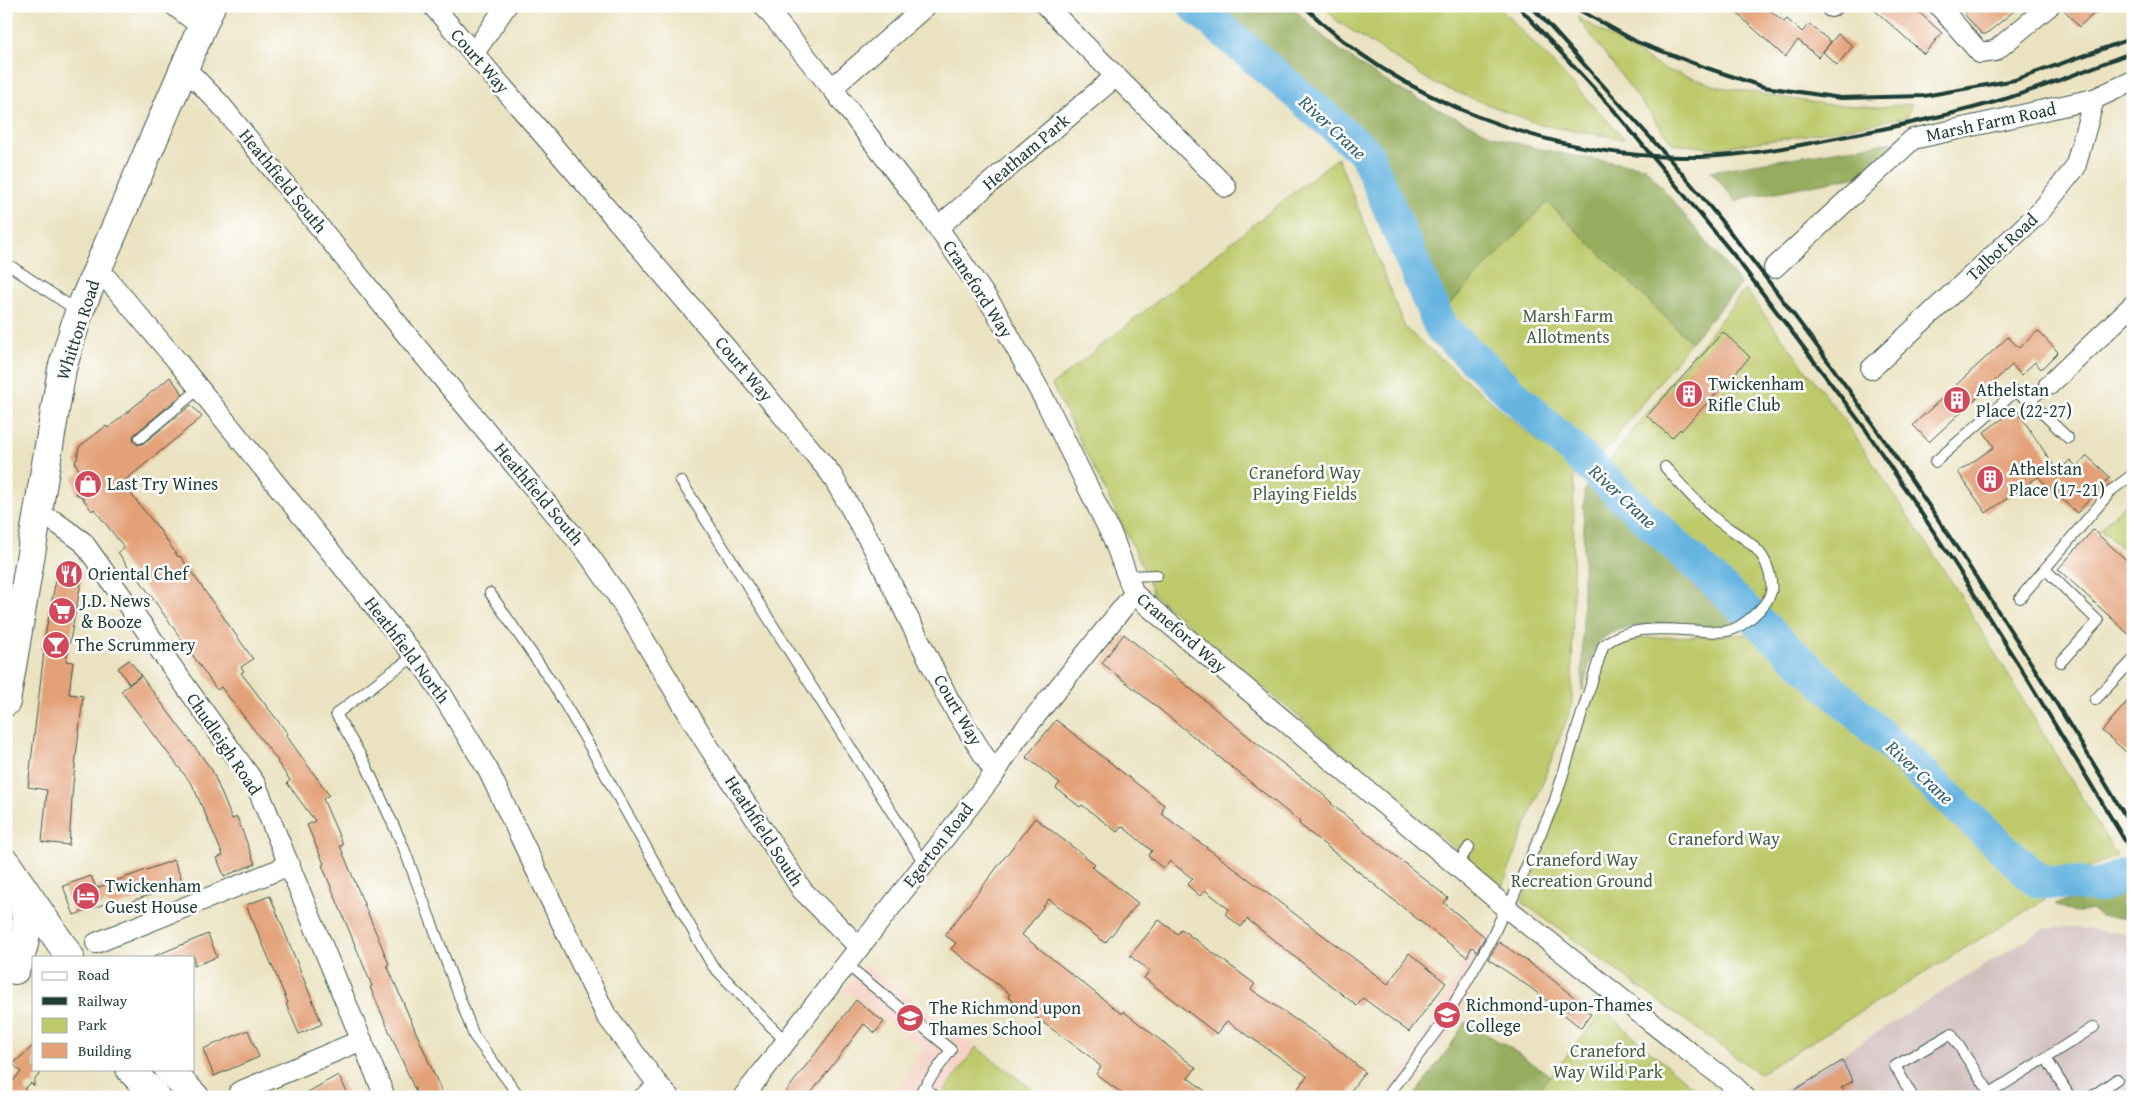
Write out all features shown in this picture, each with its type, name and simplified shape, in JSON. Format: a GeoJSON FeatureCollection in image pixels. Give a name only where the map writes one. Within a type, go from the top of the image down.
{"type":"FeatureCollection","features":[{"type":"Feature","properties":{"kind":"main road","name":"Whitton Road"},"geometry":{"type":"LineString","coordinates":[[6,702],[14,605],[38,516],[62,369],[80,312],[98,268],[206,17]]}},
{"type":"Feature","properties":{"kind":"main road"},"geometry":{"type":"LineString","coordinates":[[11,869],[69,956]]}},
{"type":"Feature","properties":{"kind":"main road"},"geometry":{"type":"LineString","coordinates":[[11,869],[26,914],[27,936],[15,976]]}},
{"type":"Feature","properties":{"kind":"main road"},"geometry":{"type":"LineString","coordinates":[[131,1070],[156,1097]]}},
{"type":"Feature","properties":{"kind":"main road"},"geometry":{"type":"LineString","coordinates":[[169,1070],[195,1097]]}},
{"type":"Feature","properties":{"kind":"street"},"geometry":{"type":"LineString","coordinates":[[174,6],[206,17]]}},
{"type":"Feature","properties":{"kind":"street","name":"Court Way"},"geometry":{"type":"LineString","coordinates":[[433,6],[745,370],[831,474],[853,510],[950,700],[995,772]]}},
{"type":"Feature","properties":{"kind":"street"},"geometry":{"type":"LineString","coordinates":[[474,53],[506,6]]}},
{"type":"Feature","properties":{"kind":"street","name":"Craneford Way"},"geometry":{"type":"LineString","coordinates":[[764,6],[832,88],[938,227],[995,310],[1048,406],[1114,538],[1131,585],[1456,866],[1680,1045],[1734,1093]]}},
{"type":"Feature","properties":{"kind":"street"},"geometry":{"type":"LineString","coordinates":[[832,88],[926,6]]}},
{"type":"Feature","properties":{"kind":"street"},"geometry":{"type":"LineString","coordinates":[[1940,6],[1980,53],[1995,50],[2049,6]]}},
{"type":"Feature","properties":{"kind":"street"},"geometry":{"type":"LineString","coordinates":[[1040,8],[1115,77],[1226,187]]}},
{"type":"Feature","properties":{"kind":"street","name":"Heathfield South"},"geometry":{"type":"LineString","coordinates":[[184,67],[220,104],[410,339],[586,550],[617,595],[705,741],[802,890],[860,947]]}},
{"type":"Feature","properties":{"kind":"street","name":"Heatham Park"},"geometry":{"type":"LineString","coordinates":[[938,227],[1115,77]]}},
{"type":"Feature","properties":{"kind":"street","name":"Marsh Farm Road"},"geometry":{"type":"LineString","coordinates":[[1774,268],[1913,139],[2094,99],[2133,81]]}},
{"type":"Feature","properties":{"kind":"street","name":"Talbot Road"},"geometry":{"type":"LineString","coordinates":[[1871,369],[2040,212],[2075,168],[2094,99]]}},
{"type":"Feature","properties":{"kind":"street","name":"Heathfield North"},"geometry":{"type":"LineString","coordinates":[[98,268],[199,389],[430,675],[488,770],[606,1015],[663,1090]]}},
{"type":"Feature","properties":{"kind":"street"},"geometry":{"type":"LineString","coordinates":[[2049,385],[2133,305]]}},
{"type":"Feature","properties":{"kind":"street","name":"Chudleigh Road"},"geometry":{"type":"LineString","coordinates":[[38,516],[54,521],[83,542],[256,785],[385,1097]]}},
{"type":"Feature","properties":{"kind":"street","name":"Egerton Road"},"geometry":{"type":"LineString","coordinates":[[743,1097],[995,772],[1016,740],[1131,585]]}},
{"type":"Feature","properties":{"kind":"street"},"geometry":{"type":"LineString","coordinates":[[96,943],[290,864]]}},
{"type":"Feature","properties":{"kind":"street"},"geometry":{"type":"LineString","coordinates":[[239,1092],[362,1040]]}},
{"type":"Feature","properties":{"kind":"lane"},"geometry":{"type":"LineString","coordinates":[[6,263],[80,312]]}},
{"type":"Feature","properties":{"kind":"lane"},"geometry":{"type":"LineString","coordinates":[[2030,401],[2049,385]]}},
{"type":"Feature","properties":{"kind":"lane"},"geometry":{"type":"LineString","coordinates":[[140,438],[199,389]]}},
{"type":"Feature","properties":{"kind":"lane"},"geometry":{"type":"LineString","coordinates":[[1935,462],[2015,392],[2030,401],[2068,438]]}},
{"type":"Feature","properties":{"kind":"lane"},"geometry":{"type":"LineString","coordinates":[[1387,1097],[1444,1020],[1491,940],[1507,908],[1554,803],[1603,646],[1612,638],[1626,633],[1668,629],[1724,632],[1742,626],[1763,605],[1771,592],[1770,573],[1762,556],[1745,538],[1719,522],[1696,501],[1665,467]]}},
{"type":"Feature","properties":{"kind":"lane"},"geometry":{"type":"LineString","coordinates":[[2020,598],[2112,490],[2133,474]]}},
{"type":"Feature","properties":{"kind":"lane"},"geometry":{"type":"LineString","coordinates":[[681,481],[924,863]]}},
{"type":"Feature","properties":{"kind":"lane"},"geometry":{"type":"LineString","coordinates":[[2045,569],[2098,621],[2061,662]]}},
{"type":"Feature","properties":{"kind":"lane"},"geometry":{"type":"LineString","coordinates":[[1131,585],[1158,575]]}},
{"type":"Feature","properties":{"kind":"lane"},"geometry":{"type":"LineString","coordinates":[[490,593],[553,684],[712,965],[786,1042]]}},
{"type":"Feature","properties":{"kind":"lane"},"geometry":{"type":"LineString","coordinates":[[415,656],[336,714],[366,763],[403,846],[474,1036],[520,1097]]}},
{"type":"Feature","properties":{"kind":"lane"},"geometry":{"type":"LineString","coordinates":[[2094,700],[2133,660]]}},
{"type":"Feature","properties":{"kind":"lane"},"geometry":{"type":"LineString","coordinates":[[1456,866],[1470,847]]}},
{"type":"Feature","properties":{"kind":"lane"},"geometry":{"type":"LineString","coordinates":[[846,964],[951,1050],[917,1097]]}},
{"type":"Feature","properties":{"kind":"lane"},"geometry":{"type":"LineString","coordinates":[[1913,1097],[1895,1066],[1951,1034],[1987,1095],[2094,1027]]}},
{"type":"Feature","properties":{"kind":"lane"},"geometry":{"type":"LineString","coordinates":[[2046,1058],[2070,1097]]}},
{"type":"Feature","properties":{"kind":"lane"},"geometry":{"type":"LineString","coordinates":[[2091,1097],[2117,1079]]}},
{"type":"Feature","properties":{"kind":"lane"},"geometry":{"type":"LineString","coordinates":[[924,1088],[937,1097]]}},
{"type":"Feature","properties":{"kind":"lane"},"geometry":{"type":"LineString","coordinates":[[636,1097],[663,1090]]}},
{"type":"Feature","properties":{"kind":"shaded area"},"geometry":{"type":"Polygon","coordinates":[[[2067,927],[2127,934],[2133,945],[2133,1097],[1774,1097],[2043,929],[2067,927]]]}},
{"type":"Feature","properties":{"kind":"shaded area","name":"Richmond-upon-Thames College"},"geometry":{"type":"Polygon","coordinates":[[[1480,933],[1491,940],[1492,946],[1452,1030],[1398,1097],[1385,1097],[1423,1038],[1480,933]]]}},
{"type":"Feature","properties":{"kind":"shaded area","name":"The Richmond upon Thames School"},"geometry":{"type":"Polygon","coordinates":[[[865,964],[1043,1097],[889,1097],[924,1049],[844,990],[865,964]]]}},
{"type":"Feature","properties":{"kind":"green space"},"geometry":{"type":"Polygon","coordinates":[[[1205,6],[1292,6],[1329,41],[1370,72],[1415,98],[1487,133],[1520,144],[1555,152],[1645,167],[1741,284],[1691,342],[1547,202],[1447,307],[1371,147],[1205,6]]]}},
{"type":"Feature","properties":{"kind":"green space"},"geometry":{"type":"Polygon","coordinates":[[[1324,6],[1498,6],[1625,139],[1541,125],[1435,84],[1337,21],[1324,6]]]}},
{"type":"Feature","properties":{"kind":"green space"},"geometry":{"type":"Polygon","coordinates":[[[1577,17],[1664,69],[1720,87],[1822,104],[1878,107],[1912,104],[1907,117],[1789,138],[1715,148],[1673,144],[1577,17]]]}},
{"type":"Feature","properties":{"kind":"green space"},"geometry":{"type":"Polygon","coordinates":[[[1897,141],[1858,176],[1745,198],[1736,202],[1711,171],[1897,141]]]}},
{"type":"Feature","properties":{"kind":"green space","name":"Craneford Way Playing Fields"},"geometry":{"type":"Polygon","coordinates":[[[1338,157],[1405,328],[1574,472],[1572,706],[1502,888],[1154,595],[1140,561],[1052,385],[1338,157]]]}},
{"type":"Feature","properties":{"kind":"green space","name":"Marsh Farm Allotments"},"geometry":{"type":"Polygon","coordinates":[[[1547,202],[1691,342],[1599,458],[1458,327],[1447,307],[1547,202]]]}},
{"type":"Feature","properties":{"kind":"green space"},"geometry":{"type":"Polygon","coordinates":[[[1745,289],[1847,424],[1955,587],[2117,856],[2077,872],[2039,863],[1805,650],[1606,465],[1745,289]]]}},
{"type":"Feature","properties":{"kind":"green space"},"geometry":{"type":"Polygon","coordinates":[[[1593,478],[1737,623],[1721,627],[1658,624],[1629,627],[1617,631],[1606,636],[1595,649],[1582,691],[1584,491],[1593,478]]]}},
{"type":"Feature","properties":{"kind":"green space"},"geometry":{"type":"Polygon","coordinates":[[[2133,496],[2133,558],[2100,529],[2133,496]]]}},
{"type":"Feature","properties":{"kind":"green space","name":"Craneford Way"},"geometry":{"type":"Polygon","coordinates":[[[1751,634],[2024,882],[2052,895],[1759,1074],[1522,902],[1607,651],[1619,639],[1751,634]]]}},
{"type":"Feature","properties":{"kind":"green space"},"geometry":{"type":"Polygon","coordinates":[[[2106,892],[2133,895],[2133,927],[2125,918],[2101,917],[2091,909],[2075,913],[2055,904],[2106,892]]]}},
{"type":"Feature","properties":{"kind":"green space"},"geometry":{"type":"Polygon","coordinates":[[[6,912],[15,933],[7,943],[6,943],[6,912]]]}},
{"type":"Feature","properties":{"kind":"green space","name":"Craneford Way Wild Park"},"geometry":{"type":"Polygon","coordinates":[[[1605,1010],[1639,1042],[1705,1097],[1413,1097],[1450,1047],[1465,1022],[1510,1048],[1550,1076],[1605,1010]]]}},
{"type":"Feature","properties":{"kind":"green space"},"geometry":{"type":"Polygon","coordinates":[[[1465,1022],[1510,1048],[1551,1076],[1531,1097],[1413,1097],[1450,1047],[1465,1022]]]}},
{"type":"Feature","properties":{"kind":"green space"},"geometry":{"type":"Polygon","coordinates":[[[976,1047],[1043,1097],[940,1097],[976,1047]]]}},
{"type":"Feature","properties":{"kind":"building"},"geometry":{"type":"Polygon","coordinates":[[[1729,6],[1765,6],[1784,22],[1787,19],[1802,32],[1809,24],[1831,42],[1818,57],[1798,40],[1785,57],[1729,6]]]}},
{"type":"Feature","properties":{"kind":"building"},"geometry":{"type":"Polygon","coordinates":[[[1870,6],[1912,6],[1942,33],[1924,54],[1870,6]]]}},
{"type":"Feature","properties":{"kind":"building"},"geometry":{"type":"Polygon","coordinates":[[[1974,6],[2020,6],[1986,34],[1982,34],[1964,14],[1974,6]]]}},
{"type":"Feature","properties":{"kind":"building"},"geometry":{"type":"Polygon","coordinates":[[[2061,6],[2102,6],[2079,27],[2061,6]]]}},
{"type":"Feature","properties":{"kind":"building"},"geometry":{"type":"Polygon","coordinates":[[[1838,34],[1853,46],[1837,65],[1823,52],[1838,34]]]}},
{"type":"Feature","properties":{"kind":"building","name":"Athelstan Place (22-27)"},"geometry":{"type":"Polygon","coordinates":[[[2038,331],[2058,352],[2041,369],[2035,362],[2021,375],[2012,365],[1929,442],[1913,425],[2008,337],[2019,348],[2038,331]]]}},
{"type":"Feature","properties":{"kind":"building","name":"Twickenham Rifle Club"},"geometry":{"type":"Polygon","coordinates":[[[1723,332],[1750,357],[1681,431],[1680,429],[1672,438],[1647,416],[1723,332]]]}},
{"type":"Feature","properties":{"kind":"building"},"geometry":{"type":"Polygon","coordinates":[[[170,377],[183,394],[136,433],[133,436],[134,442],[138,445],[144,443],[191,405],[202,417],[122,483],[159,529],[178,557],[180,556],[253,659],[241,667],[244,671],[241,673],[288,734],[286,735],[329,795],[323,799],[343,845],[340,846],[389,964],[387,965],[444,1097],[418,1097],[370,987],[372,986],[307,825],[315,821],[287,783],[290,780],[278,761],[221,687],[217,690],[137,576],[135,578],[118,552],[124,547],[94,509],[92,511],[81,496],[76,494],[73,477],[80,472],[75,462],[79,447],[106,426],[108,428],[170,377]]]}},
{"type":"Feature","properties":{"kind":"building"},"geometry":{"type":"Polygon","coordinates":[[[2016,409],[2058,472],[2070,460],[2077,467],[2087,456],[2110,477],[2077,513],[2038,477],[1986,513],[1958,472],[1994,447],[1984,432],[2016,409]]]}},
{"type":"Feature","properties":{"kind":"building"},"geometry":{"type":"Polygon","coordinates":[[[2093,530],[2133,566],[2133,638],[2058,569],[2093,530]]]}},
{"type":"Feature","properties":{"kind":"building"},"geometry":{"type":"Polygon","coordinates":[[[59,564],[77,567],[81,571],[82,578],[66,661],[73,662],[69,694],[83,696],[73,784],[69,845],[42,842],[47,790],[28,787],[44,652],[42,651],[59,564]]]}},
{"type":"Feature","properties":{"kind":"building"},"geometry":{"type":"Polygon","coordinates":[[[1124,634],[1265,750],[1318,790],[1331,804],[1448,898],[1444,903],[1485,937],[1477,951],[1472,947],[1467,957],[1426,926],[1102,663],[1124,634]]]}},
{"type":"Feature","properties":{"kind":"building"},"geometry":{"type":"Polygon","coordinates":[[[129,660],[141,675],[129,684],[118,668],[129,660]]]}},
{"type":"Feature","properties":{"kind":"building"},"geometry":{"type":"Polygon","coordinates":[[[141,676],[212,770],[232,819],[237,817],[255,864],[224,876],[217,858],[223,855],[193,786],[121,691],[141,676]]]}},
{"type":"Feature","properties":{"kind":"building"},"geometry":{"type":"Polygon","coordinates":[[[2133,695],[2133,758],[2102,731],[2133,695]]]}},
{"type":"Feature","properties":{"kind":"building"},"geometry":{"type":"Polygon","coordinates":[[[1056,720],[1164,805],[1162,814],[1388,984],[1409,953],[1446,983],[1409,1032],[1363,998],[1357,1006],[1247,919],[1241,927],[1225,914],[1229,909],[1205,890],[1200,896],[1187,885],[1193,879],[1170,861],[1164,869],[1148,856],[1152,851],[1122,826],[1117,832],[1056,788],[1060,783],[1026,757],[1056,720]]]}},
{"type":"Feature","properties":{"kind":"building"},"geometry":{"type":"Polygon","coordinates":[[[1035,818],[1095,864],[1092,867],[1138,903],[1105,943],[1049,899],[1022,935],[1122,1014],[1123,1011],[1196,1068],[1188,1078],[1213,1097],[1127,1097],[1096,1074],[1101,1067],[1089,1056],[1008,997],[1010,994],[951,949],[956,943],[945,935],[1035,818]]]}},
{"type":"Feature","properties":{"kind":"building"},"geometry":{"type":"Polygon","coordinates":[[[174,860],[183,883],[110,909],[107,903],[74,915],[63,886],[91,876],[96,888],[174,860]]]}},
{"type":"Feature","properties":{"kind":"building"},"geometry":{"type":"Polygon","coordinates":[[[270,896],[322,1024],[299,1034],[286,1004],[288,1003],[246,905],[270,896]]]}},
{"type":"Feature","properties":{"kind":"building"},"geometry":{"type":"Polygon","coordinates":[[[1159,920],[1178,934],[1181,929],[1255,984],[1251,989],[1331,1044],[1365,1072],[1346,1097],[1292,1097],[1307,1076],[1227,1021],[1217,1034],[1144,978],[1150,971],[1130,956],[1159,920]]]}},
{"type":"Feature","properties":{"kind":"building"},"geometry":{"type":"Polygon","coordinates":[[[208,934],[217,957],[195,966],[195,956],[154,956],[208,934]]]}},
{"type":"Feature","properties":{"kind":"building"},"geometry":{"type":"Polygon","coordinates":[[[1499,942],[1543,972],[1586,1007],[1584,1009],[1591,1014],[1581,1028],[1531,988],[1488,959],[1499,942]]]}},
{"type":"Feature","properties":{"kind":"building"},"geometry":{"type":"Polygon","coordinates":[[[856,1000],[884,1022],[875,1033],[864,1024],[808,1097],[782,1097],[856,1000]]]}},
{"type":"Feature","properties":{"kind":"building"},"geometry":{"type":"Polygon","coordinates":[[[248,1030],[259,1057],[214,1076],[203,1049],[248,1030]]]}},
{"type":"Feature","properties":{"kind":"building"},"geometry":{"type":"Polygon","coordinates":[[[32,1047],[32,1070],[44,1070],[34,1080],[34,1086],[31,1083],[24,1089],[33,1097],[6,1097],[6,1088],[21,1072],[13,1064],[32,1047]]]}},
{"type":"Feature","properties":{"kind":"building"},"geometry":{"type":"Polygon","coordinates":[[[1842,1061],[1853,1081],[1841,1088],[1852,1097],[1783,1097],[1842,1061]]]}},
{"type":"Feature","properties":{"kind":"building"},"geometry":{"type":"Polygon","coordinates":[[[338,1075],[350,1097],[299,1097],[338,1075]]]}},
{"type":"Feature","properties":{"kind":"waterway","name":"River Crane"},"geometry":{"type":"LineString","coordinates":[[1195,6],[1366,153],[1441,328],[2038,881],[2100,886],[2133,872]]}},
{"type":"Feature","properties":{"kind":"railway"},"geometry":{"type":"LineString","coordinates":[[1304,6],[1342,40],[1384,70],[1430,95],[1478,117],[1529,134],[1580,146],[1631,154],[1682,157],[1719,156],[1776,149],[1942,116],[2024,93],[2133,52]]}},
{"type":"Feature","properties":{"kind":"railway"},"geometry":{"type":"LineString","coordinates":[[1518,6],[1612,108],[1733,254],[1866,430],[1957,567],[2025,675],[2133,854]]}},
{"type":"Feature","properties":{"kind":"railway"},"geometry":{"type":"LineString","coordinates":[[1531,6],[1690,182],[1819,349],[1875,426],[1982,585],[2133,829]]}},
{"type":"Feature","properties":{"kind":"railway"},"geometry":{"type":"LineString","coordinates":[[1572,6],[1637,42],[1701,66],[1764,87],[1841,98],[1924,96],[2015,80],[2133,38]]}},
{"type":"Feature","properties":{"kind":"place","name":"Twickenham Rifle Club"},"geometry":{"type":"Point","coordinates":[1689,394]}},
{"type":"Feature","properties":{"kind":"place","name":"Athelstan Place (22-27)"},"geometry":{"type":"Point","coordinates":[1957,400]}},
{"type":"Feature","properties":{"kind":"place","name":"Athelstan Place (17-21)"},"geometry":{"type":"Point","coordinates":[1990,479]}},
{"type":"Feature","properties":{"kind":"place","name":"Last Try Wines"},"geometry":{"type":"Point","coordinates":[88,484]}},
{"type":"Feature","properties":{"kind":"place","name":"Oriental Chef"},"geometry":{"type":"Point","coordinates":[69,574]}},
{"type":"Feature","properties":{"kind":"place","name":"J.D. News & Booze"},"geometry":{"type":"Point","coordinates":[62,611]}},
{"type":"Feature","properties":{"kind":"place","name":"The Scrummery"},"geometry":{"type":"Point","coordinates":[56,645]}},
{"type":"Feature","properties":{"kind":"place","name":"Twickenham Guest House"},"geometry":{"type":"Point","coordinates":[86,896]}},
{"type":"Feature","properties":{"kind":"place","name":"Richmond-upon-Thames College"},"geometry":{"type":"Point","coordinates":[1447,1015]}},
{"type":"Feature","properties":{"kind":"place","name":"The Richmond upon Thames School"},"geometry":{"type":"Point","coordinates":[910,1018]}},
{"type":"Feature","properties":{"kind":"park label","name":"Craneford Way Recreation Ground"},"geometry":{"type":"Point","coordinates":[1582,870]}}]}
